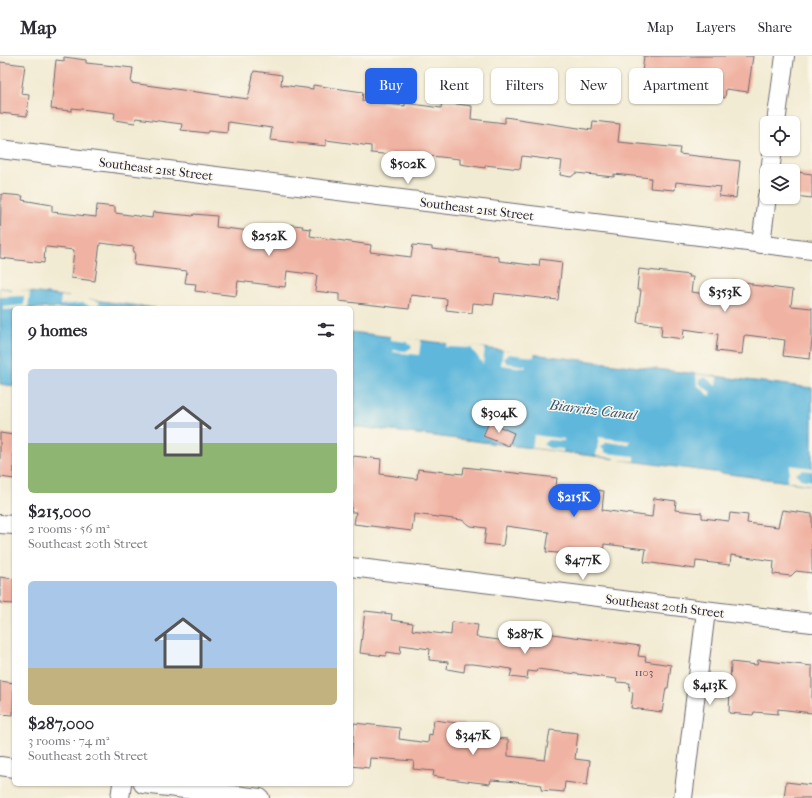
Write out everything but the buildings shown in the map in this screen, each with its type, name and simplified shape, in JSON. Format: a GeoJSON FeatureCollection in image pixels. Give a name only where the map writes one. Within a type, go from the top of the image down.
{"type":"FeatureCollection","features":[{"type":"Feature","properties":{"kind":"street"},"geometry":{"type":"LineString","coordinates":[[777,116],[785,56]]}},
{"type":"Feature","properties":{"kind":"street","name":"Southeast 21st Street"},"geometry":{"type":"LineString","coordinates":[[0,150],[812,250]]}},
{"type":"Feature","properties":{"kind":"street"},"geometry":{"type":"LineString","coordinates":[[761,244],[766,204]]}},
{"type":"Feature","properties":{"kind":"street"},"geometry":{"type":"LineString","coordinates":[[0,524],[12,525]]}},
{"type":"Feature","properties":{"kind":"street","name":"Southeast 20th Street"},"geometry":{"type":"LineString","coordinates":[[353,567],[812,623]]}},
{"type":"Feature","properties":{"kind":"street"},"geometry":{"type":"LineString","coordinates":[[683,798],[706,611]]}},
{"type":"Feature","properties":{"kind":"street"},"geometry":{"type":"LineString","coordinates":[[0,766],[12,768]]}},
{"type":"Feature","properties":{"kind":"street"},"geometry":{"type":"LineString","coordinates":[[120,798],[122,786]]}},
{"type":"Feature","properties":{"kind":"street"},"geometry":{"type":"LineString","coordinates":[[160,786],[260,798]]}},
{"type":"Feature","properties":{"kind":"water"},"geometry":{"type":"Polygon","coordinates":[[[0,288],[140,306],[12,306],[12,386],[0,384],[0,288]]]}},
{"type":"Feature","properties":{"kind":"water","name":"Biarritz Canal"},"geometry":{"type":"Polygon","coordinates":[[[353,332],[812,388],[812,485],[353,426],[353,332]]]}},
{"type":"Feature","properties":{"kind":"pier"},"geometry":{"type":"Polygon","coordinates":[[[0,288],[12,290],[12,288],[30,292],[28,306],[14,306],[24,305],[24,296],[0,297],[0,288]]]}},
{"type":"Feature","properties":{"kind":"pier"},"geometry":{"type":"Polygon","coordinates":[[[70,295],[88,297],[88,299],[99,301],[98,306],[89,306],[84,303],[60,305],[61,296],[69,297],[70,295]]]}},
{"type":"Feature","properties":{"kind":"pier"},"geometry":{"type":"Polygon","coordinates":[[[12,306],[12,309],[3,310],[3,307],[12,306]]]}},
{"type":"Feature","properties":{"kind":"pier"},"geometry":{"type":"Polygon","coordinates":[[[390,335],[421,340],[419,355],[393,352],[394,350],[406,351],[412,347],[407,342],[390,340],[390,335]]]}},
{"type":"Feature","properties":{"kind":"pier"},"geometry":{"type":"Polygon","coordinates":[[[447,342],[485,348],[483,364],[471,348],[446,347],[447,342]]]}},
{"type":"Feature","properties":{"kind":"pier"},"geometry":{"type":"Polygon","coordinates":[[[503,350],[534,352],[534,357],[508,354],[504,359],[507,363],[526,366],[525,368],[501,365],[503,350]]]}},
{"type":"Feature","properties":{"kind":"pier"},"geometry":{"type":"Polygon","coordinates":[[[696,374],[717,377],[716,386],[705,377],[699,379],[700,384],[712,393],[710,396],[697,385],[696,374]]]}},
{"type":"Feature","properties":{"kind":"pier"},"geometry":{"type":"Polygon","coordinates":[[[534,435],[564,439],[564,441],[548,440],[543,444],[549,448],[563,449],[563,452],[532,448],[534,435]]]}},
{"type":"Feature","properties":{"kind":"pier"},"geometry":{"type":"Polygon","coordinates":[[[599,437],[630,441],[629,445],[607,442],[601,447],[606,453],[634,456],[634,461],[614,460],[614,458],[596,456],[599,437]]]}},
{"type":"Feature","properties":{"kind":"pier"},"geometry":{"type":"Polygon","coordinates":[[[790,465],[812,468],[812,471],[802,470],[796,474],[801,479],[812,481],[812,485],[787,481],[790,465]]]}}]}
